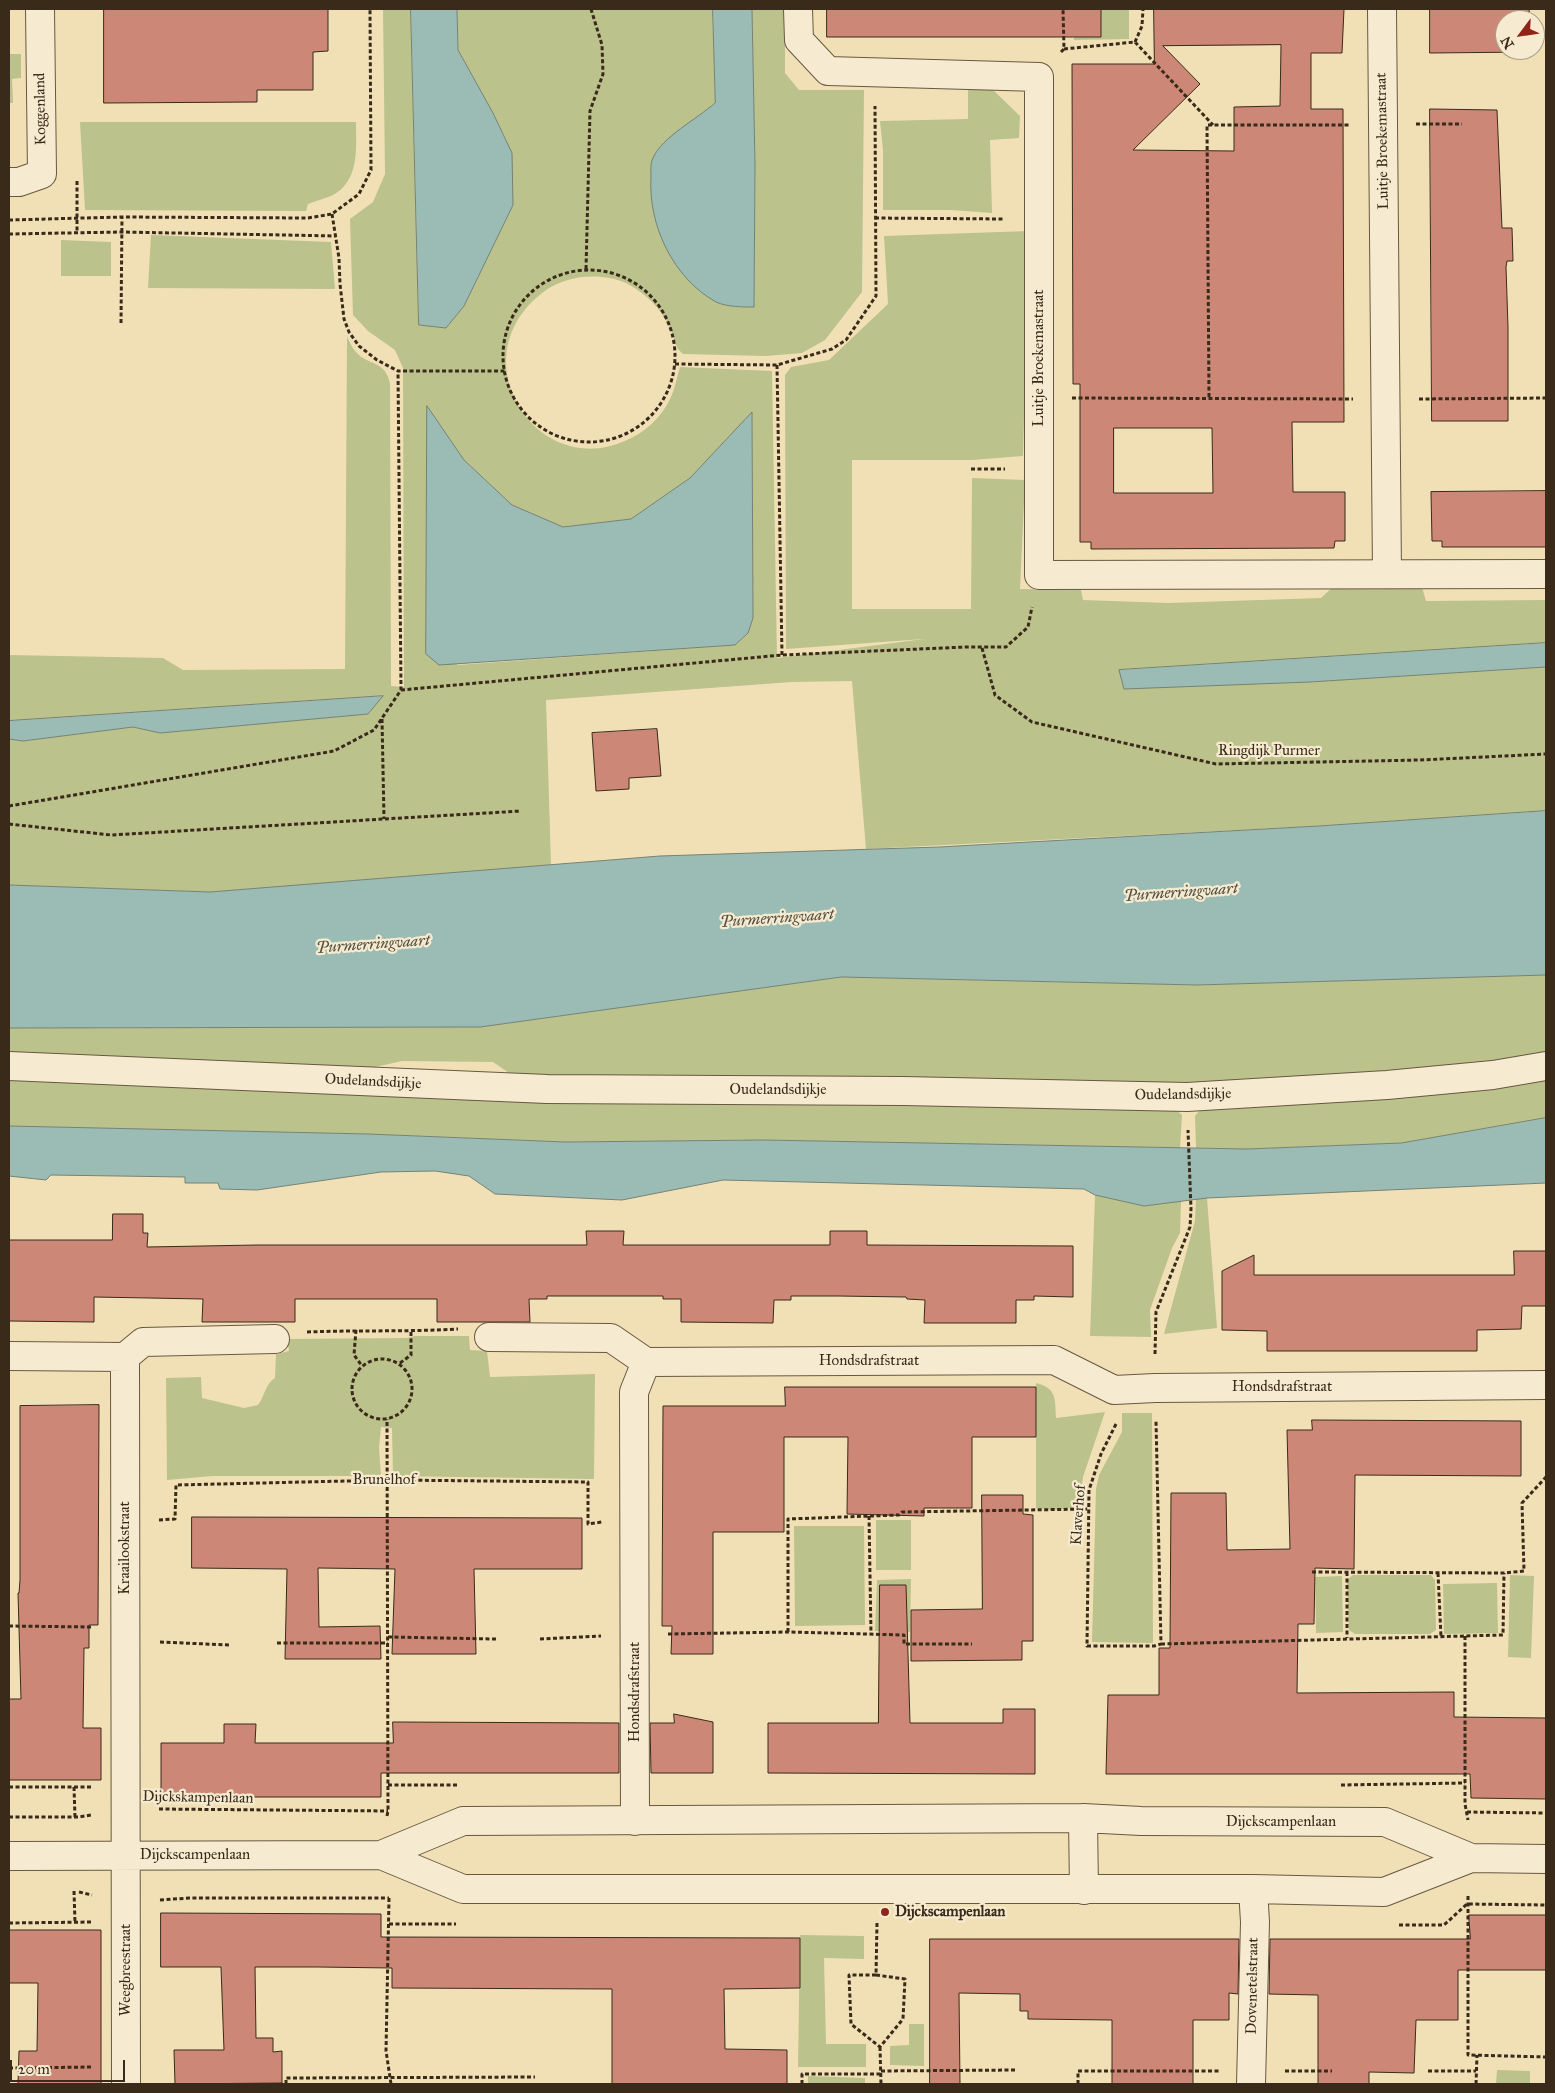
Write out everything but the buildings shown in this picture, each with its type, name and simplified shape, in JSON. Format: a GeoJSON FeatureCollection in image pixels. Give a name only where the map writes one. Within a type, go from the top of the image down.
{"type":"FeatureCollection","features":[{"type":"Feature","properties":{"kind":"street","name":"Koggenland"},"geometry":{"type":"LineString","coordinates":[[9,182],[19,182],[42,174],[40,9]]}},
{"type":"Feature","properties":{"kind":"street","name":"Luitje Broekemastraat"},"geometry":{"type":"LineString","coordinates":[[798,9],[798,40],[828,71],[1039,77],[1039,575]]}},
{"type":"Feature","properties":{"kind":"street","name":"Luitje Broekemastraat"},"geometry":{"type":"LineString","coordinates":[[1382,9],[1387,574]]}},
{"type":"Feature","properties":{"kind":"street"},"geometry":{"type":"LineString","coordinates":[[1039,575],[1546,574]]}},
{"type":"Feature","properties":{"kind":"street","name":"Oudelandsdijkje"},"geometry":{"type":"LineString","coordinates":[[9,1066],[548,1089],[903,1091],[1187,1097],[1387,1085],[1493,1075],[1546,1066]]}},
{"type":"Feature","properties":{"kind":"street"},"geometry":{"type":"LineString","coordinates":[[489,1337],[611,1338],[646,1362]]}},
{"type":"Feature","properties":{"kind":"street"},"geometry":{"type":"LineString","coordinates":[[9,1356],[125,1357],[143,1342],[275,1339]]}},
{"type":"Feature","properties":{"kind":"street","name":"Kraailookstraat"},"geometry":{"type":"LineString","coordinates":[[125,1357],[124,1634],[126,1855]]}},
{"type":"Feature","properties":{"kind":"street","name":"Hondsdrafstraat"},"geometry":{"type":"LineString","coordinates":[[636,1821],[634,1392],[646,1362],[1054,1360],[1114,1390],[1155,1388],[1546,1385],[1546,1391]]}},
{"type":"Feature","properties":{"kind":"street"},"geometry":{"type":"LineString","coordinates":[[1084,1818],[1084,1890]]}},
{"type":"Feature","properties":{"kind":"street","name":"Dijckscampenlaan"},"geometry":{"type":"LineString","coordinates":[[9,1856],[382,1855],[463,1821],[1084,1818],[1141,1821],[1384,1822],[1470,1858],[1546,1859]]}},
{"type":"Feature","properties":{"kind":"street","name":"Weegbreestraat"},"geometry":{"type":"LineString","coordinates":[[126,1855],[126,2076]]}},
{"type":"Feature","properties":{"kind":"street","name":"Dijckscampenlaan"},"geometry":{"type":"LineString","coordinates":[[382,1855],[462,1889],[1253,1889],[1384,1892],[1470,1858]]}},
{"type":"Feature","properties":{"kind":"street","name":"Dovenetelstraat"},"geometry":{"type":"LineString","coordinates":[[1251,2078],[1253,1889]]}},
{"type":"Feature","properties":{"kind":"path"},"geometry":{"type":"LineString","coordinates":[[9,220],[122,217],[308,218],[332,214],[359,194],[371,170],[370,9]]}},
{"type":"Feature","properties":{"kind":"path"},"geometry":{"type":"LineString","coordinates":[[586,269],[590,111],[603,74],[602,44],[591,9]]}},
{"type":"Feature","properties":{"kind":"path"},"geometry":{"type":"LineString","coordinates":[[1063,9],[1064,49],[1135,42]]}},
{"type":"Feature","properties":{"kind":"path"},"geometry":{"type":"LineString","coordinates":[[1135,42],[1142,26],[1143,9]]}},
{"type":"Feature","properties":{"kind":"path"},"geometry":{"type":"LineString","coordinates":[[1135,42],[1213,125]]}},
{"type":"Feature","properties":{"kind":"path"},"geometry":{"type":"LineString","coordinates":[[675,364],[777,364],[832,349],[846,340],[876,296],[875,73]]}},
{"type":"Feature","properties":{"kind":"path"},"geometry":{"type":"LineString","coordinates":[[1209,397],[1207,125],[1462,124]]}},
{"type":"Feature","properties":{"kind":"path"},"geometry":{"type":"LineString","coordinates":[[332,214],[339,258],[344,319],[349,332],[358,346],[377,360],[398,371],[505,371]]}},
{"type":"Feature","properties":{"kind":"path"},"geometry":{"type":"LineString","coordinates":[[120,323],[122,217]]}},
{"type":"Feature","properties":{"kind":"path"},"geometry":{"type":"LineString","coordinates":[[875,218],[1038,220]]}},
{"type":"Feature","properties":{"kind":"path"},"geometry":{"type":"LineString","coordinates":[[9,234],[122,232],[336,236]]}},
{"type":"Feature","properties":{"kind":"path"},"geometry":{"type":"LineString","coordinates":[[586,269],[608,272],[628,279],[645,290],[660,307],[667,319],[675,348],[675,364],[667,392],[650,417],[625,434],[610,440],[578,441],[562,438],[534,422],[514,398],[505,371],[503,352],[512,316],[523,300],[548,279],[586,269]]}},
{"type":"Feature","properties":{"kind":"path"},"geometry":{"type":"LineString","coordinates":[[777,364],[782,655]]}},
{"type":"Feature","properties":{"kind":"path"},"geometry":{"type":"LineString","coordinates":[[9,806],[334,751],[374,730],[401,690],[398,371]]}},
{"type":"Feature","properties":{"kind":"path"},"geometry":{"type":"LineString","coordinates":[[1038,398],[1546,398]]}},
{"type":"Feature","properties":{"kind":"path"},"geometry":{"type":"LineString","coordinates":[[401,690],[782,655],[1006,647],[1028,627],[1039,575]]}},
{"type":"Feature","properties":{"kind":"path","name":"Ringdijk Purmer"},"geometry":{"type":"LineString","coordinates":[[982,648],[994,695],[1032,722],[1216,764],[1420,760],[1546,754]]}},
{"type":"Feature","properties":{"kind":"path"},"geometry":{"type":"LineString","coordinates":[[382,719],[384,819]]}},
{"type":"Feature","properties":{"kind":"path"},"geometry":{"type":"LineString","coordinates":[[9,824],[110,835],[521,811]]}},
{"type":"Feature","properties":{"kind":"path"},"geometry":{"type":"LineString","coordinates":[[1188,1141],[1190,1227],[1156,1312],[1155,1388],[1161,1644],[1503,1635],[1504,1573]]}},
{"type":"Feature","properties":{"kind":"path"},"geometry":{"type":"LineString","coordinates":[[275,1339],[290,1333],[356,1330],[411,1332],[469,1328],[489,1337]]}},
{"type":"Feature","properties":{"kind":"path"},"geometry":{"type":"LineString","coordinates":[[356,1330],[354,1356],[362,1366]]}},
{"type":"Feature","properties":{"kind":"path"},"geometry":{"type":"LineString","coordinates":[[400,1363],[411,1354],[411,1332]]}},
{"type":"Feature","properties":{"kind":"path"},"geometry":{"type":"LineString","coordinates":[[381,1359],[400,1363],[411,1379],[412,1398],[400,1414],[387,1418],[371,1417],[356,1404],[352,1394],[352,1384],[362,1366],[381,1359]]}},
{"type":"Feature","properties":{"kind":"path","name":"Klaverhof"},"geometry":{"type":"LineString","coordinates":[[1114,1390],[1116,1426],[1101,1454],[1088,1490],[1086,1646],[1154,1646],[1161,1644]]}},
{"type":"Feature","properties":{"kind":"path"},"geometry":{"type":"LineString","coordinates":[[386,1819],[388,1811],[387,1418]]}},
{"type":"Feature","properties":{"kind":"path"},"geometry":{"type":"LineString","coordinates":[[1312,1572],[1524,1572],[1522,1503],[1546,1477]]}},
{"type":"Feature","properties":{"kind":"path","name":"Brunelhof"},"geometry":{"type":"LineString","coordinates":[[125,1521],[175,1519],[176,1485],[388,1480],[588,1482],[588,1524],[634,1518]]}},
{"type":"Feature","properties":{"kind":"path"},"geometry":{"type":"LineString","coordinates":[[788,1632],[788,1518],[899,1515],[902,1512],[1088,1509]]}},
{"type":"Feature","properties":{"kind":"path"},"geometry":{"type":"LineString","coordinates":[[869,1516],[871,1634]]}},
{"type":"Feature","properties":{"kind":"path"},"geometry":{"type":"LineString","coordinates":[[1347,1572],[1347,1638]]}},
{"type":"Feature","properties":{"kind":"path"},"geometry":{"type":"LineString","coordinates":[[1438,1572],[1441,1637]]}},
{"type":"Feature","properties":{"kind":"path"},"geometry":{"type":"LineString","coordinates":[[9,1626],[124,1634],[229,1645]]}},
{"type":"Feature","properties":{"kind":"path"},"geometry":{"type":"LineString","coordinates":[[540,1639],[635,1634],[788,1632],[904,1635],[904,1644],[972,1644]]}},
{"type":"Feature","properties":{"kind":"path"},"geometry":{"type":"LineString","coordinates":[[1465,1636],[1465,1804],[1469,1829]]}},
{"type":"Feature","properties":{"kind":"path"},"geometry":{"type":"LineString","coordinates":[[388,1637],[496,1639]]}},
{"type":"Feature","properties":{"kind":"path"},"geometry":{"type":"LineString","coordinates":[[277,1643],[388,1643]]}},
{"type":"Feature","properties":{"kind":"path"},"geometry":{"type":"LineString","coordinates":[[9,1787],[97,1787]]}},
{"type":"Feature","properties":{"kind":"path"},"geometry":{"type":"LineString","coordinates":[[74,1787],[75,1817]]}},
{"type":"Feature","properties":{"kind":"path","name":"Dijckskampenlaan"},"geometry":{"type":"LineString","coordinates":[[9,1817],[75,1817],[126,1808],[388,1811]]}},
{"type":"Feature","properties":{"kind":"path"},"geometry":{"type":"LineString","coordinates":[[1467,1812],[1546,1813]]}},
{"type":"Feature","properties":{"kind":"path"},"geometry":{"type":"LineString","coordinates":[[1469,1887],[1467,1904],[1468,2055],[1546,2057]]}},
{"type":"Feature","properties":{"kind":"path"},"geometry":{"type":"LineString","coordinates":[[67,1890],[74,1890],[126,1903],[189,1898],[389,1898]]}},
{"type":"Feature","properties":{"kind":"path"},"geometry":{"type":"LineString","coordinates":[[74,1890],[75,1923]]}},
{"type":"Feature","properties":{"kind":"path"},"geometry":{"type":"LineString","coordinates":[[387,1891],[389,1898],[386,2051],[391,2084]]}},
{"type":"Feature","properties":{"kind":"path"},"geometry":{"type":"LineString","coordinates":[[9,1923],[96,1922]]}},
{"type":"Feature","properties":{"kind":"path"},"geometry":{"type":"LineString","coordinates":[[876,1975],[877,1923]]}},
{"type":"Feature","properties":{"kind":"path"},"geometry":{"type":"LineString","coordinates":[[880,2046],[851,2024],[849,1975],[904,1978],[903,2019],[880,2046],[881,2084]]}},
{"type":"Feature","properties":{"kind":"path"},"geometry":{"type":"LineString","coordinates":[[1476,2055],[1476,2084]]}},
{"type":"Feature","properties":{"kind":"path"},"geometry":{"type":"LineString","coordinates":[[9,2068],[126,2076]]}},
{"type":"Feature","properties":{"kind":"path"},"geometry":{"type":"LineString","coordinates":[[802,2084],[802,2074],[1015,2070]]}},
{"type":"Feature","properties":{"kind":"path"},"geometry":{"type":"LineString","coordinates":[[1078,2084],[1078,2071],[1251,2078],[1332,2071]]}},
{"type":"Feature","properties":{"kind":"path"},"geometry":{"type":"LineString","coordinates":[[1428,2071],[1476,2071]]}},
{"type":"Feature","properties":{"kind":"path"},"geometry":{"type":"LineString","coordinates":[[286,2084],[286,2078],[535,2077]]}},
{"type":"Feature","properties":{"kind":"green space"},"geometry":{"type":"Polygon","coordinates":[[[383,9],[411,9],[419,325],[446,328],[464,306],[513,205],[508,144],[458,50],[457,9],[713,9],[715,103],[701,115],[717,302],[737,307],[754,306],[755,164],[752,9],[785,9],[785,73],[799,90],[864,90],[862,292],[825,340],[802,353],[766,356],[683,354],[657,308],[640,291],[626,283],[596,276],[574,278],[554,285],[546,290],[520,317],[507,347],[508,377],[518,406],[537,429],[563,444],[594,449],[627,440],[652,424],[670,399],[680,367],[772,371],[777,658],[924,639],[786,649],[785,375],[791,367],[829,360],[888,304],[884,236],[1029,231],[1023,456],[972,460],[852,460],[852,609],[971,609],[972,478],[1025,480],[1020,589],[1081,590],[1083,600],[1169,603],[1321,598],[1337,583],[1422,587],[1426,601],[1546,600],[1546,643],[1119,670],[1310,682],[1546,667],[1546,811],[1319,826],[866,849],[852,681],[792,682],[546,700],[551,865],[210,892],[9,885],[9,739],[23,741],[133,727],[160,733],[368,714],[382,696],[9,721],[9,655],[163,658],[183,670],[345,669],[347,337],[353,349],[385,371],[390,384],[391,686],[404,687],[403,368],[395,350],[368,331],[353,315],[350,219],[373,202],[385,174],[383,9]],[[427,407],[457,665],[735,645],[748,633],[753,618],[752,413],[690,478],[631,519],[562,527],[512,505],[464,460],[427,407]]]}},
{"type":"Feature","properties":{"kind":"green space"},"geometry":{"type":"Polygon","coordinates":[[[1072,9],[1129,9],[1129,39],[1074,40],[1072,9]]]}},
{"type":"Feature","properties":{"kind":"green space"},"geometry":{"type":"Polygon","coordinates":[[[9,54],[21,54],[21,78],[12,79],[13,103],[9,103],[9,54]]]}},
{"type":"Feature","properties":{"kind":"green space"},"geometry":{"type":"Polygon","coordinates":[[[992,89],[1020,116],[1019,138],[990,140],[992,213],[951,210],[883,210],[883,150],[880,121],[968,119],[968,90],[992,89]]]}},
{"type":"Feature","properties":{"kind":"green space"},"geometry":{"type":"Polygon","coordinates":[[[80,122],[356,122],[356,154],[352,174],[340,190],[331,196],[308,204],[306,211],[85,210],[80,122]]]}},
{"type":"Feature","properties":{"kind":"green space"},"geometry":{"type":"Polygon","coordinates":[[[151,235],[331,242],[335,289],[148,288],[151,235]]]}},
{"type":"Feature","properties":{"kind":"green space"},"geometry":{"type":"Polygon","coordinates":[[[61,240],[111,242],[111,276],[61,276],[61,240]]]}},
{"type":"Feature","properties":{"kind":"green space"},"geometry":{"type":"Polygon","coordinates":[[[1546,975],[1546,1059],[1389,1077],[1238,1082],[1107,1083],[518,1079],[493,1062],[402,1061],[367,1069],[9,1056],[9,1028],[480,1027],[841,977],[1197,985],[1546,975]]]}},
{"type":"Feature","properties":{"kind":"green space"},"geometry":{"type":"Polygon","coordinates":[[[9,1073],[1173,1107],[1182,1115],[1180,1148],[764,1140],[565,1142],[368,1134],[9,1126],[9,1073]]]}},
{"type":"Feature","properties":{"kind":"green space"},"geometry":{"type":"Polygon","coordinates":[[[1546,1077],[1546,1118],[1401,1143],[1247,1149],[1196,1148],[1195,1116],[1203,1106],[1546,1077]]]}},
{"type":"Feature","properties":{"kind":"green space"},"geometry":{"type":"Polygon","coordinates":[[[1095,1195],[1144,1206],[1181,1201],[1180,1233],[1172,1248],[1150,1310],[1151,1337],[1090,1336],[1095,1195]]]}},
{"type":"Feature","properties":{"kind":"green space"},"geometry":{"type":"Polygon","coordinates":[[[1207,1198],[1217,1328],[1164,1334],[1195,1221],[1196,1199],[1207,1198]]]}},
{"type":"Feature","properties":{"kind":"green space"},"geometry":{"type":"Polygon","coordinates":[[[415,1336],[469,1336],[470,1350],[487,1351],[490,1377],[595,1374],[594,1479],[393,1476],[392,1428],[381,1427],[379,1448],[381,1476],[213,1476],[167,1480],[166,1378],[201,1377],[202,1398],[244,1408],[258,1405],[269,1383],[275,1378],[276,1354],[289,1351],[287,1339],[407,1338],[415,1336]]]}},
{"type":"Feature","properties":{"kind":"green space"},"geometry":{"type":"Polygon","coordinates":[[[1036,1383],[1048,1388],[1054,1395],[1056,1418],[1105,1412],[1083,1477],[1079,1507],[1053,1510],[1036,1508],[1036,1383]]]}},
{"type":"Feature","properties":{"kind":"green space"},"geometry":{"type":"Polygon","coordinates":[[[1122,1413],[1152,1413],[1153,1643],[1092,1642],[1096,1489],[1099,1475],[1122,1432],[1122,1413]]]}},
{"type":"Feature","properties":{"kind":"green space"},"geometry":{"type":"Polygon","coordinates":[[[876,1520],[911,1520],[911,1570],[876,1570],[876,1520]]]}},
{"type":"Feature","properties":{"kind":"green space"},"geometry":{"type":"Polygon","coordinates":[[[794,1526],[864,1526],[865,1625],[795,1626],[794,1526]]]}},
{"type":"Feature","properties":{"kind":"green space"},"geometry":{"type":"Polygon","coordinates":[[[1353,1575],[1431,1575],[1435,1580],[1436,1630],[1430,1634],[1355,1634],[1349,1630],[1347,1580],[1353,1575]]]}},
{"type":"Feature","properties":{"kind":"green space"},"geometry":{"type":"Polygon","coordinates":[[[1510,1575],[1534,1576],[1531,1658],[1508,1657],[1510,1575]]]}},
{"type":"Feature","properties":{"kind":"green space"},"geometry":{"type":"Polygon","coordinates":[[[1342,1576],[1343,1632],[1316,1633],[1315,1577],[1342,1576]]]}},
{"type":"Feature","properties":{"kind":"green space"},"geometry":{"type":"Polygon","coordinates":[[[911,1579],[910,1632],[875,1631],[877,1580],[911,1579]]]}},
{"type":"Feature","properties":{"kind":"green space"},"geometry":{"type":"Polygon","coordinates":[[[1497,1583],[1498,1633],[1444,1634],[1443,1584],[1497,1583]]]}},
{"type":"Feature","properties":{"kind":"green space"},"geometry":{"type":"Polygon","coordinates":[[[800,1935],[864,1936],[864,1959],[824,1958],[826,2044],[866,2044],[866,2067],[798,2067],[800,1935]]]}},
{"type":"Feature","properties":{"kind":"green space"},"geometry":{"type":"Polygon","coordinates":[[[909,2024],[924,2024],[924,2066],[890,2065],[890,2046],[909,2045],[909,2024]]]}},
{"type":"Feature","properties":{"kind":"green space"},"geometry":{"type":"Polygon","coordinates":[[[1497,2070],[1530,2071],[1530,2084],[1496,2084],[1497,2070]]]}},
{"type":"Feature","properties":{"kind":"green space"},"geometry":{"type":"Polygon","coordinates":[[[808,2076],[865,2078],[865,2084],[808,2084],[808,2076]]]}},
{"type":"Feature","properties":{"kind":"water"},"geometry":{"type":"Polygon","coordinates":[[[411,9],[457,9],[458,50],[493,113],[512,153],[513,205],[464,306],[446,328],[419,325],[411,9]]]}},
{"type":"Feature","properties":{"kind":"water"},"geometry":{"type":"Polygon","coordinates":[[[713,9],[752,9],[755,164],[754,307],[720,304],[701,292],[687,279],[666,248],[659,231],[651,195],[651,165],[658,150],[672,136],[715,103],[713,9]]]}},
{"type":"Feature","properties":{"kind":"water"},"geometry":{"type":"Polygon","coordinates":[[[427,406],[464,460],[512,505],[563,527],[631,519],[690,478],[752,412],[753,618],[748,633],[735,645],[439,665],[426,654],[427,406]]]}},
{"type":"Feature","properties":{"kind":"water"},"geometry":{"type":"Polygon","coordinates":[[[1546,643],[1546,667],[1310,682],[1124,689],[1119,670],[1546,643]]]}},
{"type":"Feature","properties":{"kind":"water"},"geometry":{"type":"Polygon","coordinates":[[[383,696],[368,714],[160,733],[133,727],[23,741],[9,739],[9,721],[383,696]]]}},
{"type":"Feature","properties":{"kind":"water","name":"Purmerringvaart"},"geometry":{"type":"Polygon","coordinates":[[[1546,811],[1546,975],[1197,985],[841,977],[480,1027],[9,1028],[9,885],[210,892],[660,856],[939,847],[1319,826],[1546,811]]]}},
{"type":"Feature","properties":{"kind":"water"},"geometry":{"type":"Polygon","coordinates":[[[1546,1118],[1546,1183],[1207,1198],[1144,1206],[1095,1195],[1084,1189],[723,1180],[622,1200],[495,1194],[469,1176],[435,1171],[381,1172],[257,1190],[220,1189],[218,1183],[185,1183],[185,1177],[51,1175],[46,1180],[9,1176],[9,1126],[368,1134],[565,1142],[764,1140],[1247,1149],[1401,1143],[1546,1118]]]}},
{"type":"Feature","properties":{"kind":"place","name":"Dijckscampenlaan"},"geometry":{"type":"Point","coordinates":[885,1912]}}]}
